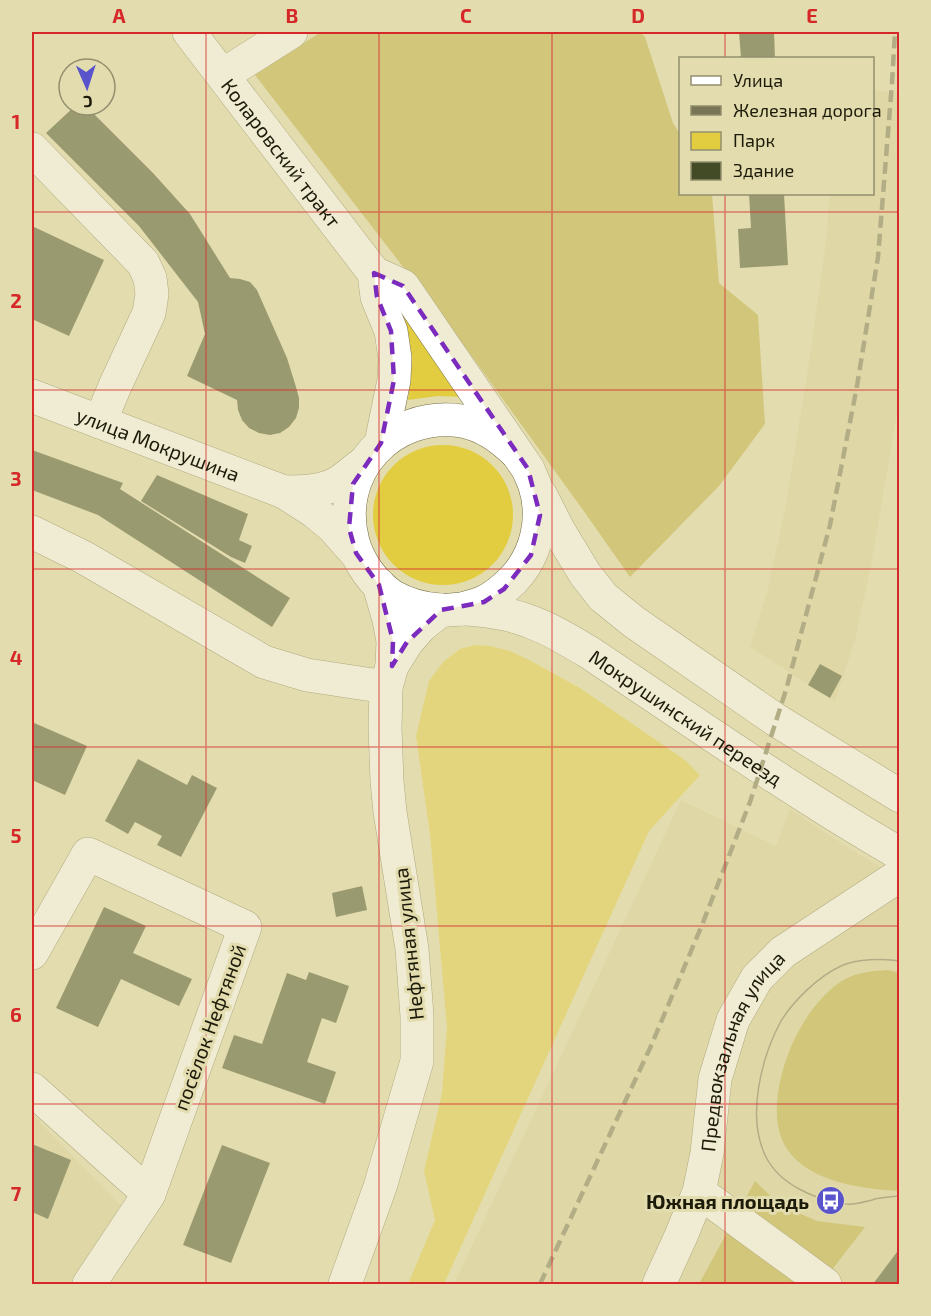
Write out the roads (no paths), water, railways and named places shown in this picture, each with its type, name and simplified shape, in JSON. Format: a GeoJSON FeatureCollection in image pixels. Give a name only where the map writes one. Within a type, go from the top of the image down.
{"type":"FeatureCollection","features":[{"type":"Feature","properties":{"kind":"main road","name":"Коларовский тракт"},"geometry":{"type":"LineString","coordinates":[[189,32],[374,273]]}},
{"type":"Feature","properties":{"kind":"main road"},"geometry":{"type":"LineString","coordinates":[[223,75],[291,32]]}},
{"type":"Feature","properties":{"kind":"main road"},"geometry":{"type":"LineString","coordinates":[[32,149],[143,263],[150,278],[152,294],[149,313],[100,422]]}},
{"type":"Feature","properties":{"kind":"main road"},"geometry":{"type":"LineString","coordinates":[[374,273],[403,286],[528,469],[569,548],[603,597],[634,622],[776,720],[900,796]]}},
{"type":"Feature","properties":{"kind":"main road"},"geometry":{"type":"LineString","coordinates":[[356,553],[349,528],[349,506],[353,484],[372,454],[394,380],[395,358],[391,331],[377,297],[374,273]]}},
{"type":"Feature","properties":{"kind":"main road","name":"улица Мокрушина"},"geometry":{"type":"LineString","coordinates":[[32,396],[284,492]]}},
{"type":"Feature","properties":{"kind":"main road"},"geometry":{"type":"LineString","coordinates":[[284,492],[311,492],[336,483],[396,432],[412,425],[438,420],[464,421],[485,429],[502,439],[517,453]]}},
{"type":"Feature","properties":{"kind":"main road"},"geometry":{"type":"LineString","coordinates":[[32,532],[83,556],[264,662],[307,675],[389,676],[407,642],[421,626],[451,610],[484,602],[504,589],[521,572],[531,555],[537,536],[540,515],[535,486]]}},
{"type":"Feature","properties":{"kind":"main road"},"geometry":{"type":"LineString","coordinates":[[284,492],[333,527],[356,553],[368,573],[392,596],[426,609],[451,610]]}},
{"type":"Feature","properties":{"kind":"main road","name":"Нефтяная улица"},"geometry":{"type":"LineString","coordinates":[[345,1284],[380,1187],[417,1061],[417,1016],[412,949],[387,781],[385,728],[393,641],[379,585]]}},
{"type":"Feature","properties":{"kind":"main road","name":"Мокрушинский переезд"},"geometry":{"type":"LineString","coordinates":[[451,610],[500,614],[534,622],[562,636],[590,652],[771,774],[900,854]]}},
{"type":"Feature","properties":{"kind":"main road","name":"посёлок Нефтяной"},"geometry":{"type":"LineString","coordinates":[[32,953],[88,855],[245,927],[149,1194]]}},
{"type":"Feature","properties":{"kind":"main road","name":"Предвокзальная улица"},"geometry":{"type":"LineString","coordinates":[[659,1284],[699,1192],[707,1153],[715,1079],[733,1020],[757,978],[783,952],[900,875]]}},
{"type":"Feature","properties":{"kind":"main road"},"geometry":{"type":"LineString","coordinates":[[32,1089],[149,1194],[89,1284]]}},
{"type":"Feature","properties":{"kind":"main road"},"geometry":{"type":"LineString","coordinates":[[699,1192],[825,1284]]}},
{"type":"Feature","properties":{"kind":"tram line"},"geometry":{"type":"LineString","coordinates":[[900,961],[870,960],[848,963],[824,976],[800,997],[781,1021],[767,1052],[758,1088],[757,1107],[760,1141],[766,1157],[780,1176],[800,1190],[823,1199],[846,1204],[900,1196]]}},
{"type":"Feature","properties":{"kind":"railway"},"geometry":{"type":"LineString","coordinates":[[540,1284],[651,1046],[702,925],[750,802],[786,690],[830,525],[857,386],[878,257],[895,32]]}},
{"type":"Feature","properties":{"kind":"place","name":"Южная площадь"},"geometry":{"type":"Point","coordinates":[830,1201]}}]}
